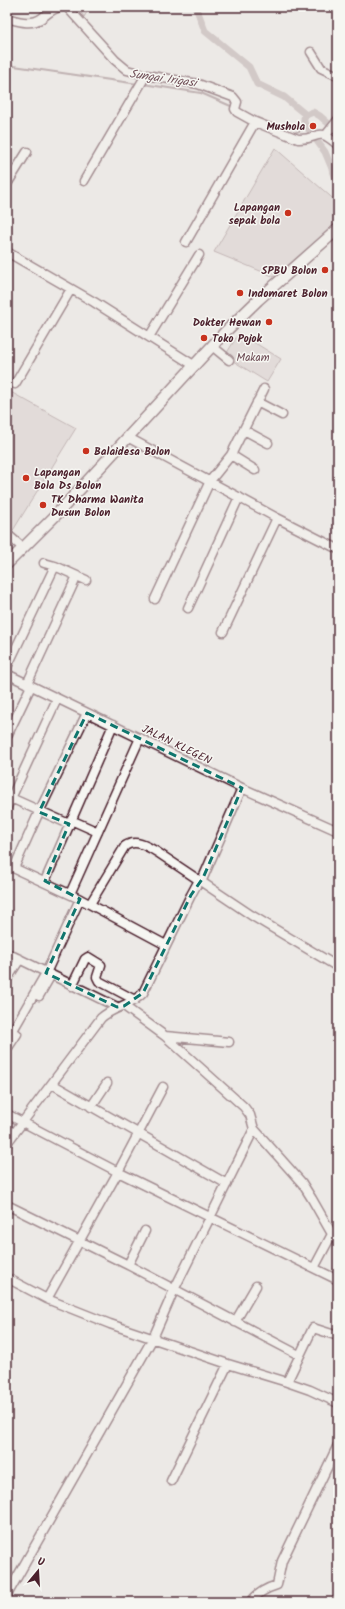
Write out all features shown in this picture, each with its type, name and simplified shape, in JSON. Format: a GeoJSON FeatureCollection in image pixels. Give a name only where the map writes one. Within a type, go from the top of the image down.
{"type":"FeatureCollection","features":[{"type":"Feature","properties":{"kind":"main road"},"geometry":{"type":"LineString","coordinates":[[7,564],[58,514],[212,346],[258,300],[338,230]]}},
{"type":"Feature","properties":{"kind":"street"},"geometry":{"type":"LineString","coordinates":[[7,18],[32,22],[40,19],[47,10],[61,7]]}},
{"type":"Feature","properties":{"kind":"street"},"geometry":{"type":"LineString","coordinates":[[67,7],[118,63],[127,70],[144,79],[198,84],[234,97],[239,114],[282,134],[298,139],[306,139],[330,132],[338,120]]}},
{"type":"Feature","properties":{"kind":"street"},"geometry":{"type":"LineString","coordinates":[[311,52],[321,68],[338,76]]}},
{"type":"Feature","properties":{"kind":"street"},"geometry":{"type":"LineString","coordinates":[[84,180],[144,79]]}},
{"type":"Feature","properties":{"kind":"street"},"geometry":{"type":"LineString","coordinates":[[186,242],[255,122]]}},
{"type":"Feature","properties":{"kind":"street"},"geometry":{"type":"LineString","coordinates":[[330,132],[338,145]]}},
{"type":"Feature","properties":{"kind":"street"},"geometry":{"type":"LineString","coordinates":[[7,184],[27,152]]}},
{"type":"Feature","properties":{"kind":"street"},"geometry":{"type":"LineString","coordinates":[[7,252],[71,289],[195,366]]}},
{"type":"Feature","properties":{"kind":"street"},"geometry":{"type":"LineString","coordinates":[[149,337],[199,255]]}},
{"type":"Feature","properties":{"kind":"street"},"geometry":{"type":"LineString","coordinates":[[14,384],[71,289]]}},
{"type":"Feature","properties":{"kind":"street"},"geometry":{"type":"LineString","coordinates":[[212,346],[229,360]]}},
{"type":"Feature","properties":{"kind":"street"},"geometry":{"type":"LineString","coordinates":[[155,599],[210,481],[231,455],[264,389]]}},
{"type":"Feature","properties":{"kind":"street"},"geometry":{"type":"LineString","coordinates":[[257,402],[282,415]]}},
{"type":"Feature","properties":{"kind":"street"},"geometry":{"type":"LineString","coordinates":[[244,430],[268,443]]}},
{"type":"Feature","properties":{"kind":"street"},"geometry":{"type":"LineString","coordinates":[[129,438],[277,518],[338,549]]}},
{"type":"Feature","properties":{"kind":"street"},"geometry":{"type":"LineString","coordinates":[[231,455],[255,470]]}},
{"type":"Feature","properties":{"kind":"street"},"geometry":{"type":"LineString","coordinates":[[188,608],[240,497]]}},
{"type":"Feature","properties":{"kind":"street"},"geometry":{"type":"LineString","coordinates":[[223,632],[277,518]]}},
{"type":"Feature","properties":{"kind":"street"},"geometry":{"type":"LineString","coordinates":[[7,534],[23,548]]}},
{"type":"Feature","properties":{"kind":"street"},"geometry":{"type":"LineString","coordinates":[[44,563],[55,566],[86,580]]}},
{"type":"Feature","properties":{"kind":"street"},"geometry":{"type":"LineString","coordinates":[[7,667],[55,566]]}},
{"type":"Feature","properties":{"kind":"street"},"geometry":{"type":"LineString","coordinates":[[7,736],[77,576]]}},
{"type":"Feature","properties":{"kind":"street","name":"JALAN KLEGEN"},"geometry":{"type":"LineString","coordinates":[[7,674],[242,788],[338,831]]}},
{"type":"Feature","properties":{"kind":"street"},"geometry":{"type":"LineString","coordinates":[[7,807],[10,793],[57,699]]}},
{"type":"Feature","properties":{"kind":"street"},"geometry":{"type":"LineString","coordinates":[[87,713],[40,812],[11,866],[90,904],[166,945]]}},
{"type":"Feature","properties":{"kind":"street"},"geometry":{"type":"LineString","coordinates":[[44,881],[113,726]]}},
{"type":"Feature","properties":{"kind":"street"},"geometry":{"type":"LineString","coordinates":[[70,894],[140,738]]}},
{"type":"Feature","properties":{"kind":"street"},"geometry":{"type":"LineString","coordinates":[[7,1143],[101,1018],[121,1006],[135,1000],[143,993],[195,886],[203,878],[242,788]]}},
{"type":"Feature","properties":{"kind":"street"},"geometry":{"type":"LineString","coordinates":[[10,793],[40,812],[98,832]]}},
{"type":"Feature","properties":{"kind":"street"},"geometry":{"type":"LineString","coordinates":[[90,904],[125,846],[132,843],[140,844],[157,852],[251,915],[338,967]]}},
{"type":"Feature","properties":{"kind":"street"},"geometry":{"type":"LineString","coordinates":[[7,1049],[12,1031],[49,974],[80,899]]}},
{"type":"Feature","properties":{"kind":"street"},"geometry":{"type":"LineString","coordinates":[[7,953],[72,986],[121,1006],[165,1036],[244,1107],[250,1115],[254,1129],[302,1183],[335,1236],[314,1268]]}},
{"type":"Feature","properties":{"kind":"street"},"geometry":{"type":"LineString","coordinates":[[72,986],[85,958],[88,957],[101,965],[97,977],[99,980],[135,1000]]}},
{"type":"Feature","properties":{"kind":"street"},"geometry":{"type":"LineString","coordinates":[[7,979],[20,959]]}},
{"type":"Feature","properties":{"kind":"street"},"geometry":{"type":"LineString","coordinates":[[165,1036],[229,1042]]}},
{"type":"Feature","properties":{"kind":"street"},"geometry":{"type":"LineString","coordinates":[[91,1107],[106,1083]]}},
{"type":"Feature","properties":{"kind":"street"},"geometry":{"type":"LineString","coordinates":[[52,1084],[227,1184]]}},
{"type":"Feature","properties":{"kind":"street"},"geometry":{"type":"LineString","coordinates":[[47,1299],[118,1172],[163,1087]]}},
{"type":"Feature","properties":{"kind":"street"},"geometry":{"type":"LineString","coordinates":[[7,1114],[118,1172],[338,1280]]}},
{"type":"Feature","properties":{"kind":"street"},"geometry":{"type":"LineString","coordinates":[[7,1595],[153,1338],[174,1290],[254,1129]]}},
{"type":"Feature","properties":{"kind":"street"},"geometry":{"type":"LineString","coordinates":[[7,1205],[128,1265],[299,1355]]}},
{"type":"Feature","properties":{"kind":"street"},"geometry":{"type":"LineString","coordinates":[[128,1265],[145,1231]]}},
{"type":"Feature","properties":{"kind":"street"},"geometry":{"type":"LineString","coordinates":[[7,1278],[47,1299],[110,1324],[228,1364],[287,1382],[310,1390],[338,1403]]}},
{"type":"Feature","properties":{"kind":"street"},"geometry":{"type":"LineString","coordinates":[[235,1322],[256,1286]]}},
{"type":"Feature","properties":{"kind":"street"},"geometry":{"type":"LineString","coordinates":[[287,1382],[313,1328],[338,1336]]}},
{"type":"Feature","properties":{"kind":"street"},"geometry":{"type":"LineString","coordinates":[[171,1480],[228,1364]]}},
{"type":"Feature","properties":{"kind":"street"},"geometry":{"type":"LineString","coordinates":[[252,1602],[262,1591],[277,1585],[282,1561],[338,1445]]}},
{"type":"Feature","properties":{"kind":"highlighted area"},"geometry":{"type":"Polygon","coordinates":[[[87,713],[242,788],[203,878],[191,895],[143,993],[124,1006],[117,1007],[46,973],[80,899],[45,881],[69,824],[39,812],[87,713]]]}},
{"type":"Feature","properties":{"kind":"green space"},"geometry":{"type":"Polygon","coordinates":[[[77,7],[90,7],[84,17],[77,7]]]}},
{"type":"Feature","properties":{"kind":"green space","name":"Lapangan sepak bola"},"geometry":{"type":"Polygon","coordinates":[[[275,148],[338,203],[338,222],[275,277],[214,252],[275,148]]]}},
{"type":"Feature","properties":{"kind":"green space","name":"Makam"},"geometry":{"type":"Polygon","coordinates":[[[239,333],[281,359],[267,382],[225,356],[239,333]]]}},
{"type":"Feature","properties":{"kind":"green space","name":"Lapangan Bola Ds Bolon"},"geometry":{"type":"Polygon","coordinates":[[[7,390],[76,428],[12,532],[7,528],[7,390]]]}},
{"type":"Feature","properties":{"kind":"waterway"},"geometry":{"type":"LineString","coordinates":[[196,7],[205,31],[249,67],[257,84],[284,97],[306,115],[313,112],[320,116],[338,132]]}},
{"type":"Feature","properties":{"kind":"waterway","name":"Sungai Irigasi"},"geometry":{"type":"LineString","coordinates":[[7,65],[138,84]]}},
{"type":"Feature","properties":{"kind":"waterway","name":"Sungai Irigasi"},"geometry":{"type":"LineString","coordinates":[[143,84],[201,93],[233,107]]}},
{"type":"Feature","properties":{"kind":"waterway","name":"Sungai Irigasi"},"geometry":{"type":"LineString","coordinates":[[244,112],[290,132]]}},
{"type":"Feature","properties":{"kind":"waterway"},"geometry":{"type":"LineString","coordinates":[[306,115],[304,118],[304,123],[325,152],[338,183]]}},
{"type":"Feature","properties":{"kind":"waterway","name":"Sungai Irigasi"},"geometry":{"type":"LineString","coordinates":[[294,133],[307,128]]}},
{"type":"Feature","properties":{"kind":"place","name":"Mushola"},"geometry":{"type":"Point","coordinates":[313,126]}},
{"type":"Feature","properties":{"kind":"place","name":"Lapangan sepak bola"},"geometry":{"type":"Point","coordinates":[288,213]}},
{"type":"Feature","properties":{"kind":"place","name":"SPBU Bolon"},"geometry":{"type":"Point","coordinates":[325,270]}},
{"type":"Feature","properties":{"kind":"place","name":"Indomaret Bolon"},"geometry":{"type":"Point","coordinates":[240,293]}},
{"type":"Feature","properties":{"kind":"place","name":"Dokter Hewan"},"geometry":{"type":"Point","coordinates":[269,322]}},
{"type":"Feature","properties":{"kind":"place","name":"Toko Pojok"},"geometry":{"type":"Point","coordinates":[204,338]}},
{"type":"Feature","properties":{"kind":"place","name":"Balaidesa Bolon"},"geometry":{"type":"Point","coordinates":[86,451]}},
{"type":"Feature","properties":{"kind":"place","name":"Lapangan Bola Ds Bolon"},"geometry":{"type":"Point","coordinates":[26,478]}},
{"type":"Feature","properties":{"kind":"place","name":"TK Dharma Wanita Dusun Bolon"},"geometry":{"type":"Point","coordinates":[43,505]}}]}
